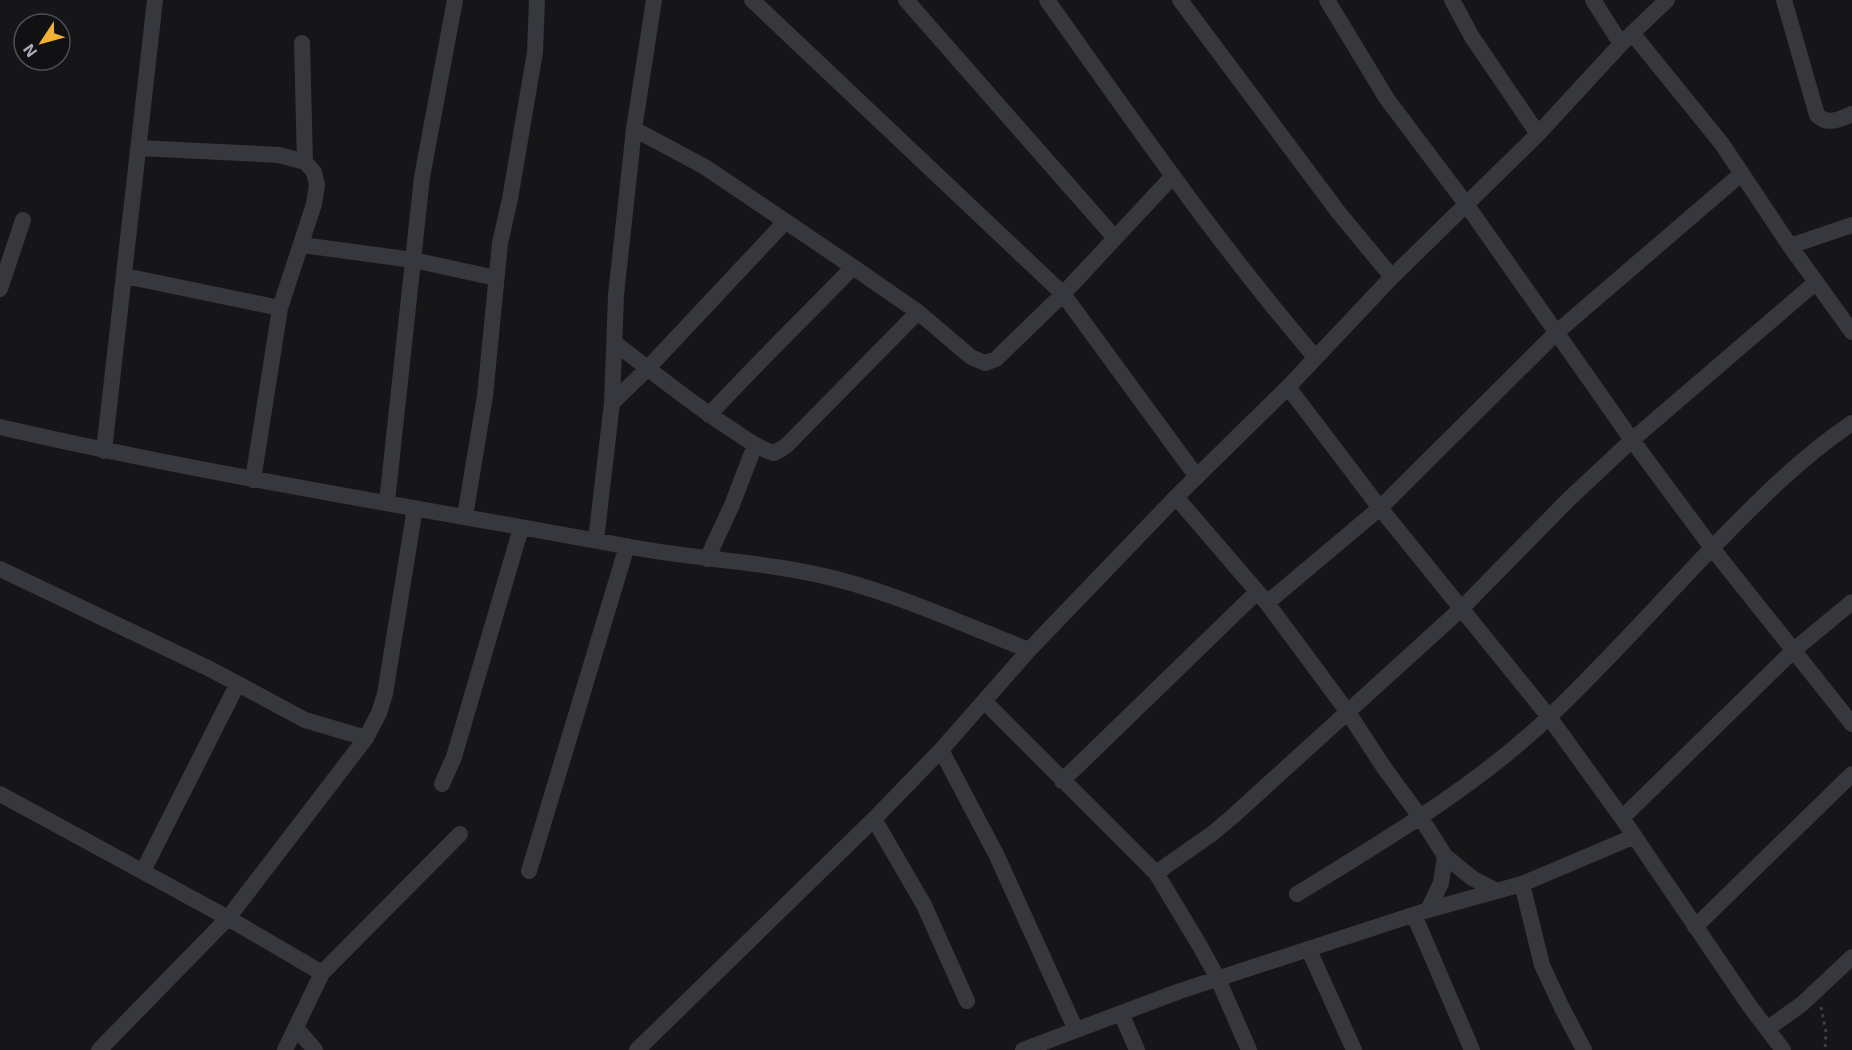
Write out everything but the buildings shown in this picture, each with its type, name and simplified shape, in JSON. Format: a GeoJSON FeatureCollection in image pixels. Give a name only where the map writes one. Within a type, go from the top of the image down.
{"type":"FeatureCollection","features":[{"type":"Feature","properties":{"kind":"street"},"geometry":{"type":"LineString","coordinates":[[104,451],[155,0]]}},
{"type":"Feature","properties":{"kind":"street"},"geometry":{"type":"LineString","coordinates":[[387,502],[422,177],[455,0]]}},
{"type":"Feature","properties":{"kind":"street"},"geometry":{"type":"LineString","coordinates":[[465,516],[485,396],[500,243],[510,199],[535,52],[537,0]]}},
{"type":"Feature","properties":{"kind":"street"},"geometry":{"type":"LineString","coordinates":[[596,540],[612,403],[616,295],[634,129],[654,0]]}},
{"type":"Feature","properties":{"kind":"street"},"geometry":{"type":"LineString","coordinates":[[752,0],[1063,294],[1197,477]]}},
{"type":"Feature","properties":{"kind":"street"},"geometry":{"type":"LineString","coordinates":[[906,0],[1115,238]]}},
{"type":"Feature","properties":{"kind":"street"},"geometry":{"type":"LineString","coordinates":[[1047,0],[1172,177],[1283,320],[1315,357]]}},
{"type":"Feature","properties":{"kind":"street"},"geometry":{"type":"LineString","coordinates":[[1180,0],[1339,213],[1392,278]]}},
{"type":"Feature","properties":{"kind":"street"},"geometry":{"type":"LineString","coordinates":[[1328,0],[1387,99],[1467,204],[1632,440],[1712,548],[1852,724]]}},
{"type":"Feature","properties":{"kind":"street"},"geometry":{"type":"LineString","coordinates":[[1452,0],[1472,37],[1538,134]]}},
{"type":"Feature","properties":{"kind":"street"},"geometry":{"type":"LineString","coordinates":[[1593,0],[1704,120],[1815,283],[1852,332]]}},
{"type":"Feature","properties":{"kind":"street"},"geometry":{"type":"LineString","coordinates":[[637,1050],[941,750],[1029,650],[1176,497],[1538,134],[1627,38],[1667,0]]}},
{"type":"Feature","properties":{"kind":"street"},"geometry":{"type":"LineString","coordinates":[[1784,0],[1818,115],[1830,122],[1852,114]]}},
{"type":"Feature","properties":{"kind":"street"},"geometry":{"type":"LineString","coordinates":[[302,43],[305,162]]}},
{"type":"Feature","properties":{"kind":"street"},"geometry":{"type":"LineString","coordinates":[[634,129],[705,167],[918,312],[971,357],[985,363],[996,359],[1063,294],[1172,177]]}},
{"type":"Feature","properties":{"kind":"street"},"geometry":{"type":"LineString","coordinates":[[139,148],[279,155],[305,162],[314,172],[317,185],[314,204],[280,308],[253,480]]}},
{"type":"Feature","properties":{"kind":"street"},"geometry":{"type":"LineString","coordinates":[[1062,781],[1262,598],[1380,508],[1557,332],[1741,174]]}},
{"type":"Feature","properties":{"kind":"street"},"geometry":{"type":"LineString","coordinates":[[0,289],[23,220]]}},
{"type":"Feature","properties":{"kind":"street"},"geometry":{"type":"LineString","coordinates":[[612,403],[648,368],[785,222]]}},
{"type":"Feature","properties":{"kind":"street"},"geometry":{"type":"LineString","coordinates":[[1790,246],[1852,225]]}},
{"type":"Feature","properties":{"kind":"street"},"geometry":{"type":"LineString","coordinates":[[302,245],[413,260],[496,278]]}},
{"type":"Feature","properties":{"kind":"street"},"geometry":{"type":"LineString","coordinates":[[710,416],[761,359],[853,267]]}},
{"type":"Feature","properties":{"kind":"street"},"geometry":{"type":"LineString","coordinates":[[125,276],[280,308]]}},
{"type":"Feature","properties":{"kind":"street"},"geometry":{"type":"LineString","coordinates":[[1156,873],[1219,828],[1461,609],[1568,500],[1632,440],[1815,283]]}},
{"type":"Feature","properties":{"kind":"street"},"geometry":{"type":"LineString","coordinates":[[615,343],[710,416],[755,445],[774,453],[782,450],[918,312]]}},
{"type":"Feature","properties":{"kind":"street"},"geometry":{"type":"LineString","coordinates":[[1288,387],[1380,508],[1549,717],[1783,1050]]}},
{"type":"Feature","properties":{"kind":"street"},"geometry":{"type":"LineString","coordinates":[[1297,894],[1421,818],[1477,778],[1549,717],[1779,481],[1852,423]]}},
{"type":"Feature","properties":{"kind":"street"},"geometry":{"type":"LineString","coordinates":[[0,427],[104,451],[253,480],[627,546],[805,572],[872,589],[1029,650]]}},
{"type":"Feature","properties":{"kind":"street"},"geometry":{"type":"LineString","coordinates":[[707,559],[732,505],[755,445]]}},
{"type":"Feature","properties":{"kind":"street"},"geometry":{"type":"LineString","coordinates":[[1176,497],[1262,598],[1347,711],[1445,856],[1472,878],[1495,890]]}},
{"type":"Feature","properties":{"kind":"street"},"geometry":{"type":"LineString","coordinates":[[99,1050],[228,918],[366,738],[379,713],[385,694],[415,508]]}},
{"type":"Feature","properties":{"kind":"street"},"geometry":{"type":"LineString","coordinates":[[442,784],[454,757],[521,528]]}},
{"type":"Feature","properties":{"kind":"street"},"geometry":{"type":"LineString","coordinates":[[529,871],[627,546]]}},
{"type":"Feature","properties":{"kind":"street"},"geometry":{"type":"LineString","coordinates":[[0,569],[212,670],[305,720],[366,738]]}},
{"type":"Feature","properties":{"kind":"street"},"geometry":{"type":"LineString","coordinates":[[1622,818],[1794,650],[1852,602]]}},
{"type":"Feature","properties":{"kind":"street"},"geometry":{"type":"LineString","coordinates":[[143,871],[237,685]]}},
{"type":"Feature","properties":{"kind":"street"},"geometry":{"type":"LineString","coordinates":[[985,702],[1156,873],[1218,979],[1249,1050]]}},
{"type":"Feature","properties":{"kind":"street"},"geometry":{"type":"LineString","coordinates":[[941,750],[996,854],[1076,1030]]}},
{"type":"Feature","properties":{"kind":"street"},"geometry":{"type":"LineString","coordinates":[[1695,927],[1852,774]]}},
{"type":"Feature","properties":{"kind":"street"},"geometry":{"type":"LineString","coordinates":[[0,794],[228,918],[322,973]]}},
{"type":"Feature","properties":{"kind":"street"},"geometry":{"type":"LineString","coordinates":[[873,819],[932,921],[967,1001]]}},
{"type":"Feature","properties":{"kind":"street"},"geometry":{"type":"LineString","coordinates":[[285,1050],[322,973],[460,834]]}},
{"type":"Feature","properties":{"kind":"street"},"geometry":{"type":"LineString","coordinates":[[1023,1050],[1218,979],[1421,913],[1522,884],[1633,837]]}},
{"type":"Feature","properties":{"kind":"street"},"geometry":{"type":"LineString","coordinates":[[1421,913],[1442,883],[1445,856]]}},
{"type":"Feature","properties":{"kind":"street"},"geometry":{"type":"LineString","coordinates":[[1522,884],[1542,965],[1584,1050]]}},
{"type":"Feature","properties":{"kind":"street"},"geometry":{"type":"LineString","coordinates":[[1421,913],[1472,1050]]}},
{"type":"Feature","properties":{"kind":"street"},"geometry":{"type":"LineString","coordinates":[[1309,950],[1354,1050]]}},
{"type":"Feature","properties":{"kind":"street"},"geometry":{"type":"LineString","coordinates":[[1767,1029],[1817,990],[1852,957]]}},
{"type":"Feature","properties":{"kind":"street"},"geometry":{"type":"LineString","coordinates":[[1121,1013],[1137,1050]]}},
{"type":"Feature","properties":{"kind":"street"},"geometry":{"type":"LineString","coordinates":[[297,1029],[315,1050]]}},
{"type":"Feature","properties":{"kind":"path"},"geometry":{"type":"LineString","coordinates":[[1817,990],[1826,1032],[1825,1050]]}}]}
